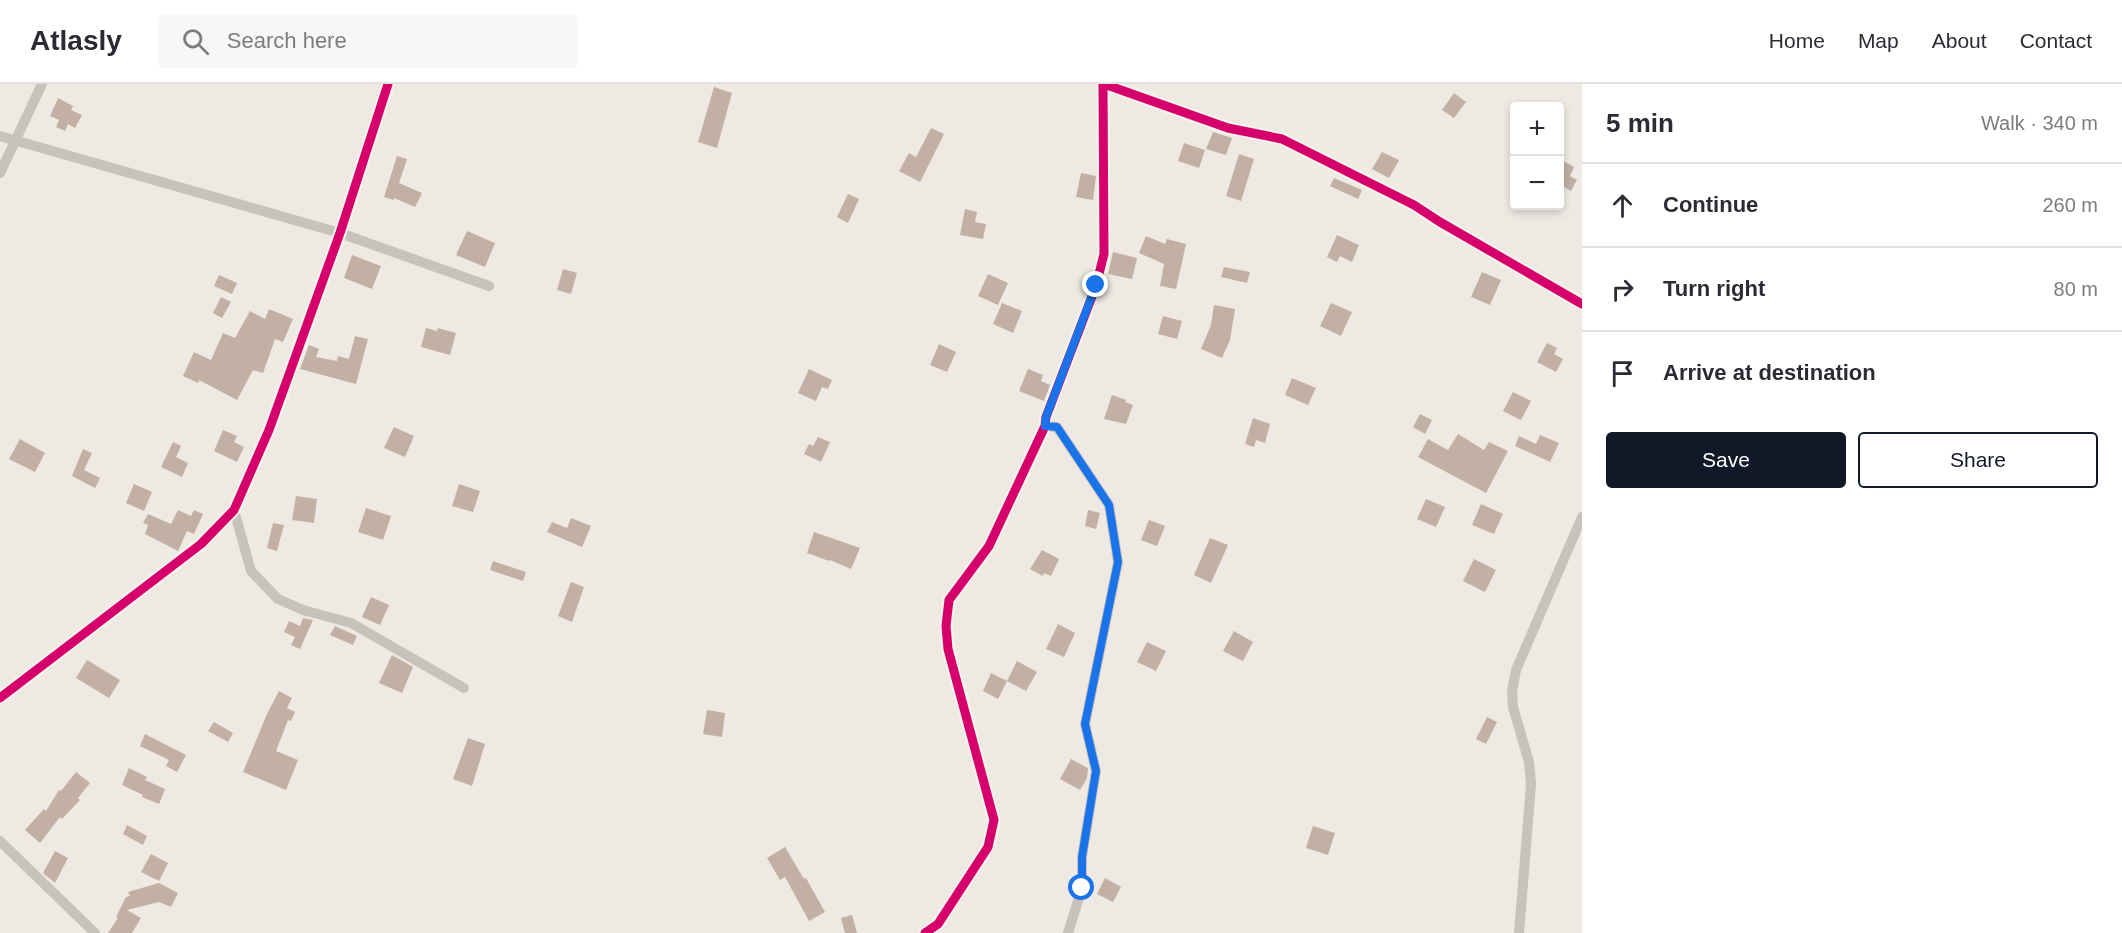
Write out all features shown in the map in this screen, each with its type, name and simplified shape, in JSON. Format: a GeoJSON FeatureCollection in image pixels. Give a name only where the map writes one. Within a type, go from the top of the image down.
{"type":"FeatureCollection","features":[{"type":"Feature","properties":{"kind":"street"},"geometry":{"type":"LineString","coordinates":[[0,173],[42,84]]}},
{"type":"Feature","properties":{"kind":"street"},"geometry":{"type":"LineString","coordinates":[[0,698],[201,544],[234,510],[269,430],[340,233],[388,84]]}},
{"type":"Feature","properties":{"kind":"street"},"geometry":{"type":"LineString","coordinates":[[925,933],[938,924],[988,847],[994,820],[948,649],[946,626],[949,600],[989,546],[1045,426],[1046,417],[1096,285],[1104,254],[1104,84],[1228,128],[1282,139],[1414,205],[1582,304]]}},
{"type":"Feature","properties":{"kind":"street"},"geometry":{"type":"LineString","coordinates":[[0,136],[340,233],[489,286]]}},
{"type":"Feature","properties":{"kind":"street"},"geometry":{"type":"LineString","coordinates":[[1045,426],[1057,427],[1109,505],[1118,562],[1085,724],[1096,771],[1082,857],[1082,888],[1068,933]]}},
{"type":"Feature","properties":{"kind":"street"},"geometry":{"type":"LineString","coordinates":[[234,510],[251,571],[278,599],[303,610],[351,623],[464,688]]}},
{"type":"Feature","properties":{"kind":"street"},"geometry":{"type":"LineString","coordinates":[[1519,933],[1531,784],[1529,762],[1513,707],[1512,692],[1516,669],[1582,517]]}},
{"type":"Feature","properties":{"kind":"street"},"geometry":{"type":"LineString","coordinates":[[0,841],[95,933]]}},
{"type":"Feature","properties":{"kind":"building"},"geometry":{"type":"Polygon","coordinates":[[[714,87],[732,93],[717,148],[698,142],[714,87]]]}},
{"type":"Feature","properties":{"kind":"building"},"geometry":{"type":"Polygon","coordinates":[[[1454,93],[1466,102],[1454,118],[1442,110],[1454,93]]]}},
{"type":"Feature","properties":{"kind":"building"},"geometry":{"type":"Polygon","coordinates":[[[58,98],[73,106],[71,110],[82,115],[75,128],[68,124],[65,131],[56,127],[59,120],[50,116],[58,98]]]}},
{"type":"Feature","properties":{"kind":"building"},"geometry":{"type":"Polygon","coordinates":[[[931,128],[944,134],[920,182],[899,171],[909,153],[916,157],[931,128]]]}},
{"type":"Feature","properties":{"kind":"building"},"geometry":{"type":"Polygon","coordinates":[[[1213,132],[1232,138],[1226,155],[1206,149],[1213,132]]]}},
{"type":"Feature","properties":{"kind":"building"},"geometry":{"type":"Polygon","coordinates":[[[1184,143],[1205,150],[1199,168],[1178,161],[1184,143]]]}},
{"type":"Feature","properties":{"kind":"building"},"geometry":{"type":"Polygon","coordinates":[[[1382,152],[1399,160],[1389,178],[1372,169],[1382,152]]]}},
{"type":"Feature","properties":{"kind":"building"},"geometry":{"type":"Polygon","coordinates":[[[1239,154],[1254,159],[1241,201],[1226,196],[1239,154]]]}},
{"type":"Feature","properties":{"kind":"building"},"geometry":{"type":"Polygon","coordinates":[[[397,156],[407,159],[399,183],[422,193],[415,207],[394,198],[394,200],[384,197],[397,156]]]}},
{"type":"Feature","properties":{"kind":"building"},"geometry":{"type":"Polygon","coordinates":[[[1564,161],[1574,167],[1570,176],[1577,180],[1571,191],[1564,187],[1564,161]]]}},
{"type":"Feature","properties":{"kind":"building"},"geometry":{"type":"Polygon","coordinates":[[[1081,173],[1096,176],[1093,200],[1076,197],[1081,173]]]}},
{"type":"Feature","properties":{"kind":"building"},"geometry":{"type":"Polygon","coordinates":[[[1334,178],[1362,190],[1358,199],[1330,186],[1334,178]]]}},
{"type":"Feature","properties":{"kind":"building"},"geometry":{"type":"Polygon","coordinates":[[[848,194],[859,199],[848,223],[837,217],[848,194]]]}},
{"type":"Feature","properties":{"kind":"building"},"geometry":{"type":"Polygon","coordinates":[[[965,209],[977,212],[975,222],[986,224],[983,239],[960,235],[965,209]]]}},
{"type":"Feature","properties":{"kind":"building"},"geometry":{"type":"Polygon","coordinates":[[[467,231],[495,243],[485,267],[456,255],[467,231]]]}},
{"type":"Feature","properties":{"kind":"building"},"geometry":{"type":"Polygon","coordinates":[[[1337,235],[1359,245],[1352,262],[1340,256],[1337,262],[1327,257],[1337,235]]]}},
{"type":"Feature","properties":{"kind":"building"},"geometry":{"type":"Polygon","coordinates":[[[1146,236],[1165,244],[1167,239],[1186,244],[1176,289],[1160,286],[1164,264],[1139,253],[1146,236]]]}},
{"type":"Feature","properties":{"kind":"building"},"geometry":{"type":"Polygon","coordinates":[[[1113,252],[1137,258],[1132,279],[1108,274],[1113,252]]]}},
{"type":"Feature","properties":{"kind":"building"},"geometry":{"type":"Polygon","coordinates":[[[352,255],[381,266],[372,289],[344,278],[352,255]]]}},
{"type":"Feature","properties":{"kind":"building"},"geometry":{"type":"Polygon","coordinates":[[[1224,267],[1250,272],[1247,283],[1221,277],[1224,267]]]}},
{"type":"Feature","properties":{"kind":"building"},"geometry":{"type":"Polygon","coordinates":[[[563,269],[577,273],[571,294],[557,290],[563,269]]]}},
{"type":"Feature","properties":{"kind":"building"},"geometry":{"type":"Polygon","coordinates":[[[1482,272],[1501,280],[1490,305],[1471,297],[1482,272]]]}},
{"type":"Feature","properties":{"kind":"building"},"geometry":{"type":"Polygon","coordinates":[[[988,274],[1008,283],[998,305],[978,296],[988,274]]]}},
{"type":"Feature","properties":{"kind":"building"},"geometry":{"type":"Polygon","coordinates":[[[219,275],[237,283],[232,294],[214,286],[219,275]]]}},
{"type":"Feature","properties":{"kind":"building"},"geometry":{"type":"Polygon","coordinates":[[[221,297],[231,302],[222,318],[213,313],[221,297]]]}},
{"type":"Feature","properties":{"kind":"building"},"geometry":{"type":"Polygon","coordinates":[[[1002,303],[1022,311],[1013,333],[993,324],[1002,303]]]}},
{"type":"Feature","properties":{"kind":"building"},"geometry":{"type":"Polygon","coordinates":[[[1331,303],[1352,312],[1341,336],[1320,326],[1331,303]]]}},
{"type":"Feature","properties":{"kind":"building"},"geometry":{"type":"Polygon","coordinates":[[[1214,305],[1235,309],[1230,340],[1222,358],[1201,349],[1211,325],[1214,305]]]}},
{"type":"Feature","properties":{"kind":"building"},"geometry":{"type":"Polygon","coordinates":[[[269,309],[293,319],[283,342],[275,339],[263,373],[253,370],[237,400],[199,380],[198,383],[183,376],[194,352],[211,360],[223,333],[235,338],[250,311],[265,319],[269,309]]]}},
{"type":"Feature","properties":{"kind":"building"},"geometry":{"type":"Polygon","coordinates":[[[1163,316],[1182,321],[1177,339],[1158,334],[1163,316]]]}},
{"type":"Feature","properties":{"kind":"building"},"geometry":{"type":"Polygon","coordinates":[[[426,328],[437,331],[438,328],[456,333],[450,355],[421,347],[426,328]]]}},
{"type":"Feature","properties":{"kind":"building"},"geometry":{"type":"Polygon","coordinates":[[[355,336],[368,339],[356,384],[300,369],[309,345],[319,349],[316,357],[337,361],[338,356],[349,359],[355,336]]]}},
{"type":"Feature","properties":{"kind":"building"},"geometry":{"type":"Polygon","coordinates":[[[1547,343],[1557,348],[1554,354],[1563,359],[1556,372],[1537,362],[1547,343]]]}},
{"type":"Feature","properties":{"kind":"building"},"geometry":{"type":"Polygon","coordinates":[[[939,344],[956,352],[947,372],[930,365],[939,344]]]}},
{"type":"Feature","properties":{"kind":"building"},"geometry":{"type":"Polygon","coordinates":[[[809,369],[832,380],[828,389],[822,387],[816,401],[798,393],[809,369]]]}},
{"type":"Feature","properties":{"kind":"building"},"geometry":{"type":"Polygon","coordinates":[[[1028,369],[1043,375],[1041,381],[1050,385],[1044,401],[1019,391],[1028,369]]]}},
{"type":"Feature","properties":{"kind":"building"},"geometry":{"type":"Polygon","coordinates":[[[1292,378],[1316,388],[1308,405],[1285,395],[1292,378]]]}},
{"type":"Feature","properties":{"kind":"building"},"geometry":{"type":"Polygon","coordinates":[[[1513,392],[1531,401],[1521,420],[1503,411],[1513,392]]]}},
{"type":"Feature","properties":{"kind":"building"},"geometry":{"type":"Polygon","coordinates":[[[1112,395],[1133,405],[1126,424],[1104,419],[1112,395]]]}},
{"type":"Feature","properties":{"kind":"building"},"geometry":{"type":"Polygon","coordinates":[[[1420,414],[1432,420],[1425,434],[1413,427],[1420,414]]]}},
{"type":"Feature","properties":{"kind":"building"},"geometry":{"type":"Polygon","coordinates":[[[1253,418],[1270,424],[1265,443],[1256,440],[1254,447],[1245,444],[1253,418]]]}},
{"type":"Feature","properties":{"kind":"building"},"geometry":{"type":"Polygon","coordinates":[[[394,427],[414,436],[405,457],[384,448],[394,427]]]}},
{"type":"Feature","properties":{"kind":"building"},"geometry":{"type":"Polygon","coordinates":[[[223,430],[237,436],[234,442],[244,447],[237,462],[214,451],[223,430]]]}},
{"type":"Feature","properties":{"kind":"building"},"geometry":{"type":"Polygon","coordinates":[[[1458,434],[1484,450],[1489,442],[1508,451],[1486,493],[1418,457],[1428,439],[1448,450],[1458,434]]]}},
{"type":"Feature","properties":{"kind":"building"},"geometry":{"type":"Polygon","coordinates":[[[1540,435],[1559,443],[1550,462],[1515,446],[1519,436],[1536,444],[1540,435]]]}},
{"type":"Feature","properties":{"kind":"building"},"geometry":{"type":"Polygon","coordinates":[[[818,437],[830,442],[821,462],[804,454],[809,444],[813,446],[818,437]]]}},
{"type":"Feature","properties":{"kind":"building"},"geometry":{"type":"Polygon","coordinates":[[[20,439],[45,453],[35,472],[9,459],[20,439]]]}},
{"type":"Feature","properties":{"kind":"building"},"geometry":{"type":"Polygon","coordinates":[[[173,442],[181,446],[176,457],[188,463],[182,477],[161,467],[173,442]]]}},
{"type":"Feature","properties":{"kind":"building"},"geometry":{"type":"Polygon","coordinates":[[[83,449],[92,453],[84,470],[100,478],[95,488],[72,476],[83,449]]]}},
{"type":"Feature","properties":{"kind":"building"},"geometry":{"type":"Polygon","coordinates":[[[134,484],[152,492],[144,511],[126,503],[134,484]]]}},
{"type":"Feature","properties":{"kind":"building"},"geometry":{"type":"Polygon","coordinates":[[[459,484],[480,491],[473,512],[452,506],[459,484]]]}},
{"type":"Feature","properties":{"kind":"building"},"geometry":{"type":"Polygon","coordinates":[[[296,496],[317,499],[314,523],[292,520],[296,496]]]}},
{"type":"Feature","properties":{"kind":"building"},"geometry":{"type":"Polygon","coordinates":[[[1426,499],[1445,507],[1436,527],[1417,519],[1426,499]]]}},
{"type":"Feature","properties":{"kind":"building"},"geometry":{"type":"Polygon","coordinates":[[[1481,504],[1503,514],[1494,534],[1472,525],[1481,504]]]}},
{"type":"Feature","properties":{"kind":"building"},"geometry":{"type":"Polygon","coordinates":[[[366,508],[391,516],[383,540],[358,532],[366,508]]]}},
{"type":"Feature","properties":{"kind":"building"},"geometry":{"type":"Polygon","coordinates":[[[178,510],[191,516],[194,510],[203,514],[194,534],[187,531],[178,551],[145,534],[148,525],[143,523],[148,514],[171,524],[178,510]]]}},
{"type":"Feature","properties":{"kind":"building"},"geometry":{"type":"Polygon","coordinates":[[[1088,510],[1100,513],[1096,529],[1085,526],[1088,510]]]}},
{"type":"Feature","properties":{"kind":"building"},"geometry":{"type":"Polygon","coordinates":[[[571,518],[591,526],[582,547],[547,532],[552,522],[567,528],[571,518]]]}},
{"type":"Feature","properties":{"kind":"building"},"geometry":{"type":"Polygon","coordinates":[[[1149,520],[1165,526],[1157,546],[1141,540],[1149,520]]]}},
{"type":"Feature","properties":{"kind":"building"},"geometry":{"type":"Polygon","coordinates":[[[273,523],[284,525],[277,551],[267,548],[273,523]]]}},
{"type":"Feature","properties":{"kind":"building"},"geometry":{"type":"Polygon","coordinates":[[[814,532],[860,548],[851,569],[807,553],[814,532]]]}},
{"type":"Feature","properties":{"kind":"building"},"geometry":{"type":"Polygon","coordinates":[[[1210,538],[1228,545],[1211,583],[1194,575],[1210,538]]]}},
{"type":"Feature","properties":{"kind":"building"},"geometry":{"type":"Polygon","coordinates":[[[1042,550],[1059,559],[1051,576],[1044,573],[1043,576],[1030,569],[1042,550]]]}},
{"type":"Feature","properties":{"kind":"building"},"geometry":{"type":"Polygon","coordinates":[[[1474,559],[1496,570],[1485,592],[1463,581],[1474,559]]]}},
{"type":"Feature","properties":{"kind":"building"},"geometry":{"type":"Polygon","coordinates":[[[493,561],[526,572],[523,581],[490,570],[493,561]]]}},
{"type":"Feature","properties":{"kind":"building"},"geometry":{"type":"Polygon","coordinates":[[[571,582],[584,587],[572,622],[558,616],[571,582]]]}},
{"type":"Feature","properties":{"kind":"building"},"geometry":{"type":"Polygon","coordinates":[[[371,597],[389,605],[380,625],[362,617],[371,597]]]}},
{"type":"Feature","properties":{"kind":"building"},"geometry":{"type":"Polygon","coordinates":[[[303,618],[313,620],[300,649],[291,645],[295,637],[284,632],[289,621],[300,626],[303,618]]]}},
{"type":"Feature","properties":{"kind":"building"},"geometry":{"type":"Polygon","coordinates":[[[1058,624],[1075,633],[1064,657],[1046,649],[1058,624]]]}},
{"type":"Feature","properties":{"kind":"building"},"geometry":{"type":"Polygon","coordinates":[[[335,626],[357,636],[353,645],[330,635],[335,626]]]}},
{"type":"Feature","properties":{"kind":"building"},"geometry":{"type":"Polygon","coordinates":[[[1234,631],[1253,642],[1243,661],[1223,651],[1234,631]]]}},
{"type":"Feature","properties":{"kind":"building"},"geometry":{"type":"Polygon","coordinates":[[[1147,642],[1166,651],[1156,671],[1137,662],[1147,642]]]}},
{"type":"Feature","properties":{"kind":"building"},"geometry":{"type":"Polygon","coordinates":[[[392,655],[413,667],[402,693],[379,683],[392,655]]]}},
{"type":"Feature","properties":{"kind":"building"},"geometry":{"type":"Polygon","coordinates":[[[87,660],[120,680],[109,698],[76,678],[87,660]]]}},
{"type":"Feature","properties":{"kind":"building"},"geometry":{"type":"Polygon","coordinates":[[[1017,661],[1037,672],[1026,691],[1007,681],[1017,661]]]}},
{"type":"Feature","properties":{"kind":"building"},"geometry":{"type":"Polygon","coordinates":[[[991,673],[1007,681],[998,699],[983,691],[991,673]]]}},
{"type":"Feature","properties":{"kind":"building"},"geometry":{"type":"Polygon","coordinates":[[[279,691],[292,698],[287,708],[295,712],[291,721],[288,720],[276,751],[298,760],[286,790],[243,772],[279,691]]]}},
{"type":"Feature","properties":{"kind":"building"},"geometry":{"type":"Polygon","coordinates":[[[707,710],[725,713],[722,737],[703,734],[707,710]]]}},
{"type":"Feature","properties":{"kind":"building"},"geometry":{"type":"Polygon","coordinates":[[[1487,717],[1497,722],[1486,744],[1476,739],[1487,717]]]}},
{"type":"Feature","properties":{"kind":"building"},"geometry":{"type":"Polygon","coordinates":[[[214,722],[233,733],[228,742],[208,731],[214,722]]]}},
{"type":"Feature","properties":{"kind":"building"},"geometry":{"type":"Polygon","coordinates":[[[145,734],[186,755],[177,772],[166,766],[169,760],[140,746],[145,734]]]}},
{"type":"Feature","properties":{"kind":"building"},"geometry":{"type":"Polygon","coordinates":[[[468,738],[485,744],[472,786],[453,779],[468,738]]]}},
{"type":"Feature","properties":{"kind":"building"},"geometry":{"type":"Polygon","coordinates":[[[1071,759],[1088,768],[1087,778],[1080,790],[1060,779],[1071,759]]]}},
{"type":"Feature","properties":{"kind":"building"},"geometry":{"type":"Polygon","coordinates":[[[129,768],[147,777],[145,780],[165,789],[159,804],[122,785],[129,768]]]}},
{"type":"Feature","properties":{"kind":"building"},"geometry":{"type":"Polygon","coordinates":[[[76,772],[90,783],[78,798],[80,800],[62,819],[60,817],[40,843],[25,830],[44,809],[46,811],[59,790],[61,791],[76,772]]]}},
{"type":"Feature","properties":{"kind":"building"},"geometry":{"type":"Polygon","coordinates":[[[127,825],[147,836],[143,845],[123,834],[127,825]]]}},
{"type":"Feature","properties":{"kind":"building"},"geometry":{"type":"Polygon","coordinates":[[[1313,826],[1335,833],[1328,855],[1306,848],[1313,826]]]}},
{"type":"Feature","properties":{"kind":"building"},"geometry":{"type":"Polygon","coordinates":[[[785,847],[825,912],[809,921],[785,877],[780,880],[767,858],[785,847]]]}},
{"type":"Feature","properties":{"kind":"building"},"geometry":{"type":"Polygon","coordinates":[[[55,851],[68,858],[55,883],[43,873],[55,851]]]}},
{"type":"Feature","properties":{"kind":"building"},"geometry":{"type":"Polygon","coordinates":[[[151,854],[168,863],[159,881],[141,872],[151,854]]]}},
{"type":"Feature","properties":{"kind":"building"},"geometry":{"type":"Polygon","coordinates":[[[1105,878],[1121,887],[1113,902],[1097,894],[1105,878]]]}},
{"type":"Feature","properties":{"kind":"building"},"geometry":{"type":"Polygon","coordinates":[[[159,883],[178,893],[171,907],[159,902],[127,910],[141,918],[132,933],[108,933],[118,918],[116,917],[126,897],[130,896],[128,892],[159,883]]]}},
{"type":"Feature","properties":{"kind":"building"},"geometry":{"type":"Polygon","coordinates":[[[852,915],[857,933],[845,933],[841,918],[852,915]]]}},
{"type":"Feature","properties":{"kind":"cycle path"},"geometry":{"type":"LineString","coordinates":[[0,698],[201,544],[234,510],[269,430],[340,233],[388,84]]}},
{"type":"Feature","properties":{"kind":"cycle path"},"geometry":{"type":"LineString","coordinates":[[925,933],[938,924],[988,847],[994,820],[948,649],[946,626],[949,600],[989,546],[1045,426],[1046,417],[1096,286],[1104,254],[1103,84]]}},
{"type":"Feature","properties":{"kind":"cycle path"},"geometry":{"type":"LineString","coordinates":[[1104,84],[1228,128],[1282,139],[1414,205],[1582,304]]}},
{"type":"Feature","properties":{"kind":"route"},"geometry":{"type":"LineString","coordinates":[[1082,888],[1082,857],[1096,771],[1085,724],[1118,562],[1109,505],[1057,427],[1045,426],[1046,417],[1096,285]]}}]}
